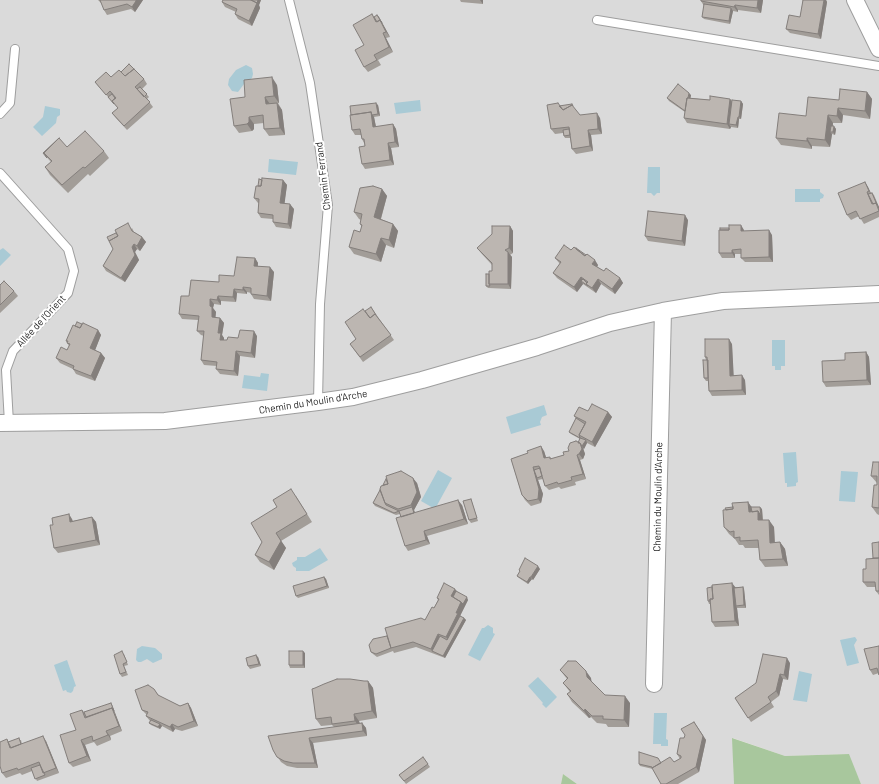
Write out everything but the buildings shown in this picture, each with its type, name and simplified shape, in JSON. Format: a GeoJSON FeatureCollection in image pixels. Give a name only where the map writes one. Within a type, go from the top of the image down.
{"type":"FeatureCollection","features":[{"type":"Feature","properties":{"kind":"street"},"geometry":{"type":"LineString","coordinates":[[855,0],[879,49]]}},
{"type":"Feature","properties":{"kind":"street","name":"Chemin du Moulin d'Arche"},"geometry":{"type":"LineString","coordinates":[[4,423],[165,421],[353,397],[422,380],[537,347],[610,322],[663,311],[724,301],[879,294]]}},
{"type":"Feature","properties":{"kind":"street","name":"Chemin du Moulin d'Arche"},"geometry":{"type":"LineString","coordinates":[[654,684],[663,311]]}},
{"type":"Feature","properties":{"kind":"lane","name":"Chemin Ferrand"},"geometry":{"type":"LineString","coordinates":[[289,0],[310,83],[328,205],[320,304],[318,402]]}},
{"type":"Feature","properties":{"kind":"lane"},"geometry":{"type":"LineString","coordinates":[[597,20],[879,66]]}},
{"type":"Feature","properties":{"kind":"lane"},"geometry":{"type":"LineString","coordinates":[[0,114],[10,103],[15,49]]}},
{"type":"Feature","properties":{"kind":"lane","name":"Allée de l'Orient"},"geometry":{"type":"LineString","coordinates":[[0,173],[68,249],[74,271],[68,293],[13,351],[6,370],[4,423]]}},
{"type":"Feature","properties":{"kind":"shaded area"},"geometry":{"type":"Polygon","coordinates":[[[0,0],[879,0],[879,784],[861,784],[848,754],[785,756],[733,738],[734,784],[577,784],[563,774],[561,784],[0,784],[0,0]]]}},
{"type":"Feature","properties":{"kind":"green space"},"geometry":{"type":"Polygon","coordinates":[[[732,738],[785,756],[849,754],[861,784],[734,784],[732,738]]]}},
{"type":"Feature","properties":{"kind":"green space"},"geometry":{"type":"Polygon","coordinates":[[[563,774],[577,784],[561,784],[563,774]]]}},
{"type":"Feature","properties":{"kind":"water"},"geometry":{"type":"Polygon","coordinates":[[[246,65],[252,68],[252,78],[244,84],[238,92],[232,91],[228,85],[229,79],[236,70],[246,65]]]}},
{"type":"Feature","properties":{"kind":"water"},"geometry":{"type":"Polygon","coordinates":[[[420,100],[421,111],[396,114],[394,103],[420,100]]]}},
{"type":"Feature","properties":{"kind":"water"},"geometry":{"type":"Polygon","coordinates":[[[45,106],[60,109],[60,115],[57,117],[56,123],[42,136],[33,127],[43,117],[45,106]]]}},
{"type":"Feature","properties":{"kind":"water"},"geometry":{"type":"Polygon","coordinates":[[[269,159],[298,162],[296,175],[268,172],[269,159]]]}},
{"type":"Feature","properties":{"kind":"water"},"geometry":{"type":"Polygon","coordinates":[[[648,167],[660,167],[660,193],[657,193],[654,196],[651,193],[647,193],[648,167]]]}},
{"type":"Feature","properties":{"kind":"water"},"geometry":{"type":"Polygon","coordinates":[[[795,189],[820,189],[820,192],[824,195],[823,198],[820,199],[820,202],[795,202],[795,189]]]}},
{"type":"Feature","properties":{"kind":"water"},"geometry":{"type":"Polygon","coordinates":[[[3,248],[11,255],[0,266],[0,250],[3,248]]]}},
{"type":"Feature","properties":{"kind":"water"},"geometry":{"type":"Polygon","coordinates":[[[772,340],[785,340],[785,366],[781,366],[781,370],[775,370],[775,366],[772,366],[772,340]]]}},
{"type":"Feature","properties":{"kind":"water"},"geometry":{"type":"Polygon","coordinates":[[[261,373],[269,374],[267,391],[242,388],[244,375],[260,377],[261,373]]]}},
{"type":"Feature","properties":{"kind":"water"},"geometry":{"type":"Polygon","coordinates":[[[544,405],[547,415],[542,417],[540,422],[541,425],[511,434],[506,417],[544,405]]]}},
{"type":"Feature","properties":{"kind":"water"},"geometry":{"type":"Polygon","coordinates":[[[796,452],[798,482],[796,483],[796,486],[787,487],[787,483],[785,483],[783,453],[796,452]]]}},
{"type":"Feature","properties":{"kind":"water"},"geometry":{"type":"Polygon","coordinates":[[[438,470],[452,478],[435,509],[421,501],[438,470]]]}},
{"type":"Feature","properties":{"kind":"water"},"geometry":{"type":"Polygon","coordinates":[[[841,471],[858,472],[855,502],[839,501],[841,471]]]}},
{"type":"Feature","properties":{"kind":"water"},"geometry":{"type":"Polygon","coordinates":[[[320,548],[328,560],[309,571],[296,571],[296,568],[292,563],[297,560],[297,557],[305,557],[320,548]]]}},
{"type":"Feature","properties":{"kind":"water"},"geometry":{"type":"Polygon","coordinates":[[[488,625],[493,628],[493,633],[495,634],[480,661],[468,655],[482,628],[488,625]]]}},
{"type":"Feature","properties":{"kind":"water"},"geometry":{"type":"Polygon","coordinates":[[[855,637],[857,640],[854,645],[859,663],[847,666],[840,640],[855,637]]]}},
{"type":"Feature","properties":{"kind":"water"},"geometry":{"type":"Polygon","coordinates":[[[142,646],[155,648],[162,654],[162,659],[153,663],[147,659],[138,662],[136,660],[137,649],[142,646]]]}},
{"type":"Feature","properties":{"kind":"water"},"geometry":{"type":"Polygon","coordinates":[[[67,660],[76,686],[71,693],[67,692],[66,690],[63,691],[54,665],[67,660]]]}},
{"type":"Feature","properties":{"kind":"water"},"geometry":{"type":"Polygon","coordinates":[[[799,671],[812,674],[807,702],[793,700],[799,671]]]}},
{"type":"Feature","properties":{"kind":"water"},"geometry":{"type":"Polygon","coordinates":[[[538,677],[557,697],[546,708],[528,686],[538,677]]]}},
{"type":"Feature","properties":{"kind":"water"},"geometry":{"type":"Polygon","coordinates":[[[654,713],[667,713],[666,739],[668,740],[668,746],[653,744],[654,713]]]}}]}
